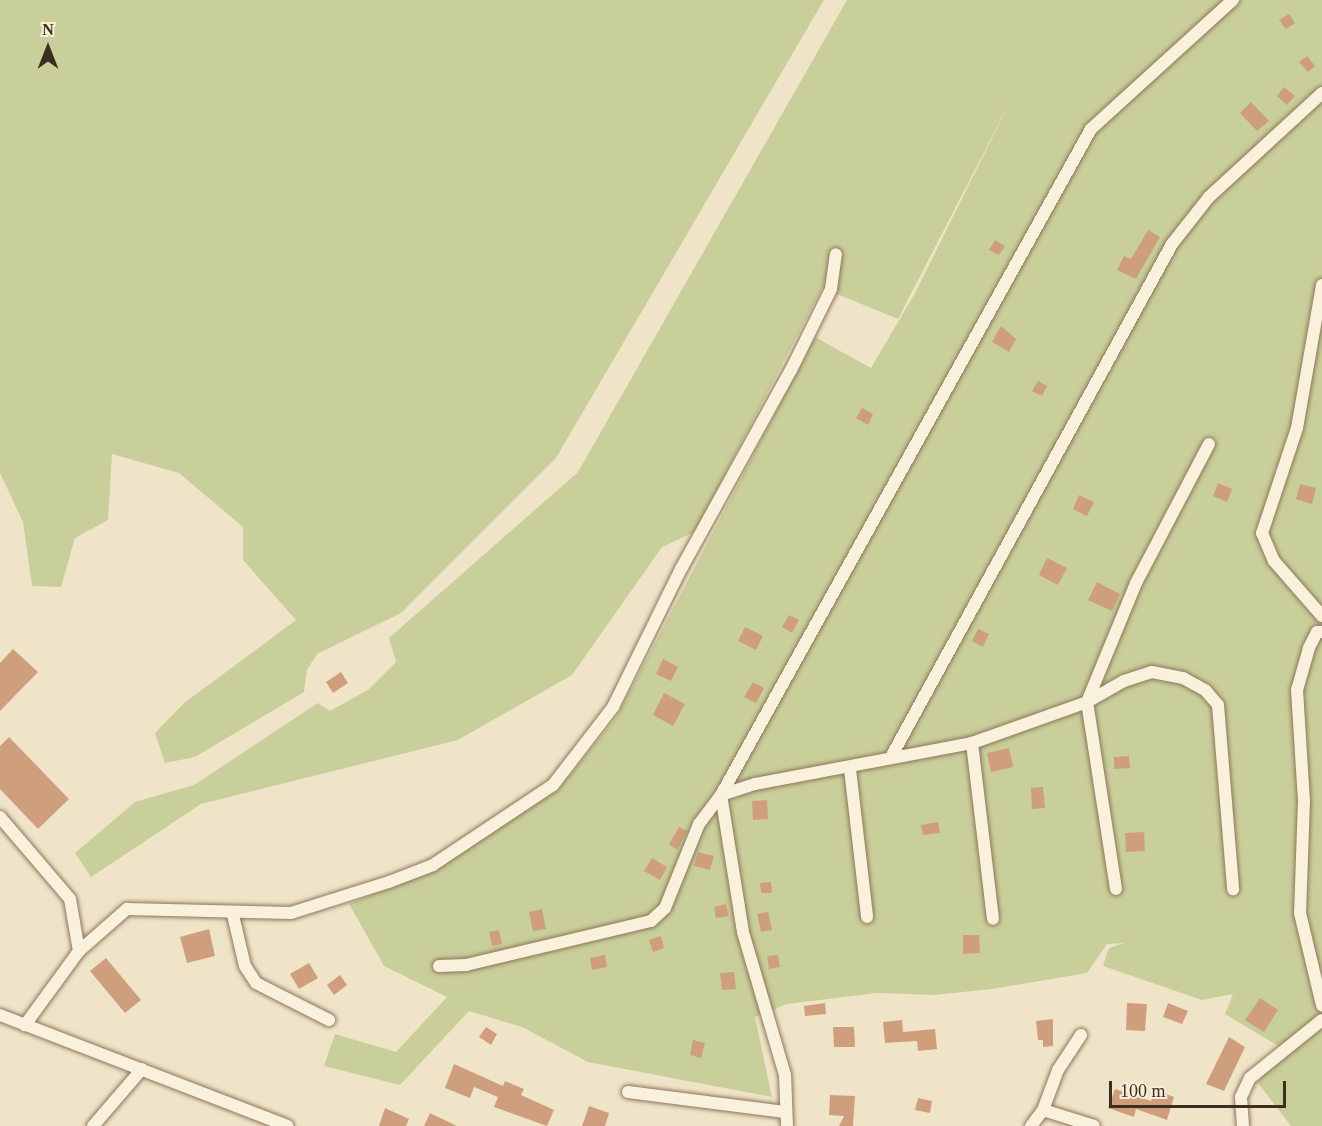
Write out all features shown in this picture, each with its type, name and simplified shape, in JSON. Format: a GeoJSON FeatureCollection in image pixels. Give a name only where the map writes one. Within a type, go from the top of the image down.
{"type":"FeatureCollection","features":[{"type":"Feature","properties":{"kind":"street"},"geometry":{"type":"LineString","coordinates":[[440,966],[466,966],[651,921],[665,908],[699,824],[721,795],[1091,129],[1233,0]]}},
{"type":"Feature","properties":{"kind":"street"},"geometry":{"type":"LineString","coordinates":[[891,758],[1172,244],[1209,196],[1322,93]]}},
{"type":"Feature","properties":{"kind":"street"},"geometry":{"type":"LineString","coordinates":[[25,1025],[79,951],[127,909],[233,915],[291,913],[433,865],[553,784],[613,707],[681,569],[806,340],[831,289],[836,254]]}},
{"type":"Feature","properties":{"kind":"street"},"geometry":{"type":"LineString","coordinates":[[1322,285],[1297,428],[1262,533],[1274,561],[1322,616]]}},
{"type":"Feature","properties":{"kind":"street"},"geometry":{"type":"LineString","coordinates":[[1116,889],[1087,702],[1136,583],[1209,444]]}},
{"type":"Feature","properties":{"kind":"street"},"geometry":{"type":"LineString","coordinates":[[1322,632],[1317,632],[1309,648],[1297,690],[1304,800],[1300,913],[1322,1005]]}},
{"type":"Feature","properties":{"kind":"street"},"geometry":{"type":"LineString","coordinates":[[721,795],[755,784],[850,769],[891,758],[972,743],[1087,702],[1124,681],[1152,672],[1183,678],[1206,692],[1218,705],[1233,889]]}},
{"type":"Feature","properties":{"kind":"street"},"geometry":{"type":"LineString","coordinates":[[972,743],[993,919]]}},
{"type":"Feature","properties":{"kind":"street"},"geometry":{"type":"LineString","coordinates":[[850,769],[867,917]]}},
{"type":"Feature","properties":{"kind":"street"},"geometry":{"type":"LineString","coordinates":[[721,795],[743,932],[785,1075],[787,1126]]}},
{"type":"Feature","properties":{"kind":"street"},"geometry":{"type":"LineString","coordinates":[[0,816],[70,899],[79,951]]}},
{"type":"Feature","properties":{"kind":"street"},"geometry":{"type":"LineString","coordinates":[[233,915],[245,966],[256,983],[329,1020]]}},
{"type":"Feature","properties":{"kind":"street"},"geometry":{"type":"LineString","coordinates":[[0,1015],[287,1126]]}},
{"type":"Feature","properties":{"kind":"street"},"geometry":{"type":"LineString","coordinates":[[1243,1126],[1241,1097],[1250,1078],[1322,1020]]}},
{"type":"Feature","properties":{"kind":"street"},"geometry":{"type":"LineString","coordinates":[[1031,1126],[1043,1110],[1058,1070],[1081,1035]]}},
{"type":"Feature","properties":{"kind":"street"},"geometry":{"type":"LineString","coordinates":[[93,1126],[142,1069]]}},
{"type":"Feature","properties":{"kind":"street"},"geometry":{"type":"LineString","coordinates":[[628,1092],[785,1113]]}},
{"type":"Feature","properties":{"kind":"street"},"geometry":{"type":"LineString","coordinates":[[1043,1110],[1094,1126]]}},
{"type":"Feature","properties":{"kind":"green space"},"geometry":{"type":"Polygon","coordinates":[[[0,0],[824,0],[556,458],[401,613],[317,654],[307,670],[304,692],[195,757],[165,763],[155,733],[184,703],[296,620],[243,560],[243,527],[179,473],[112,454],[108,520],[75,538],[61,587],[32,586],[23,522],[0,473],[0,0]]]}},
{"type":"Feature","properties":{"kind":"green space"},"geometry":{"type":"Polygon","coordinates":[[[847,0],[1322,0],[1322,1126],[1291,1126],[1258,1083],[1280,1047],[1225,1014],[1233,994],[1202,1000],[1103,966],[1109,948],[1124,943],[1107,944],[1087,973],[992,989],[934,995],[877,993],[787,1004],[755,1017],[772,1097],[588,1062],[522,1027],[469,1011],[400,1085],[324,1066],[335,1034],[396,1052],[447,997],[384,966],[349,904],[424,874],[558,790],[616,718],[815,337],[871,368],[915,293],[1012,98],[898,319],[822,288],[695,532],[662,547],[572,675],[458,740],[201,804],[91,877],[75,853],[135,802],[194,785],[318,703],[330,711],[368,690],[396,662],[389,638],[578,472],[847,0]]]}},
{"type":"Feature","properties":{"kind":"building"},"geometry":{"type":"Polygon","coordinates":[[[1289,14],[1295,23],[1286,29],[1279,20],[1289,14]]]}},
{"type":"Feature","properties":{"kind":"building"},"geometry":{"type":"Polygon","coordinates":[[[1307,56],[1315,66],[1308,72],[1299,62],[1307,56]]]}},
{"type":"Feature","properties":{"kind":"building"},"geometry":{"type":"Polygon","coordinates":[[[1284,87],[1295,96],[1287,105],[1277,96],[1284,87]]]}},
{"type":"Feature","properties":{"kind":"building"},"geometry":{"type":"Polygon","coordinates":[[[1251,102],[1269,121],[1257,131],[1240,113],[1251,102]]]}},
{"type":"Feature","properties":{"kind":"building"},"geometry":{"type":"Polygon","coordinates":[[[1148,230],[1160,237],[1136,279],[1117,270],[1124,256],[1131,259],[1148,230]]]}},
{"type":"Feature","properties":{"kind":"building"},"geometry":{"type":"Polygon","coordinates":[[[995,240],[1005,246],[999,255],[989,250],[995,240]]]}},
{"type":"Feature","properties":{"kind":"building"},"geometry":{"type":"Polygon","coordinates":[[[1001,326],[1016,339],[1009,352],[992,342],[1001,326]]]}},
{"type":"Feature","properties":{"kind":"building"},"geometry":{"type":"Polygon","coordinates":[[[1038,381],[1047,386],[1042,396],[1032,391],[1038,381]]]}},
{"type":"Feature","properties":{"kind":"building"},"geometry":{"type":"Polygon","coordinates":[[[862,408],[873,414],[868,425],[856,418],[862,408]]]}},
{"type":"Feature","properties":{"kind":"building"},"geometry":{"type":"Polygon","coordinates":[[[1218,483],[1232,489],[1227,502],[1213,496],[1218,483]]]}},
{"type":"Feature","properties":{"kind":"building"},"geometry":{"type":"Polygon","coordinates":[[[1300,484],[1316,488],[1312,504],[1296,499],[1300,484]]]}},
{"type":"Feature","properties":{"kind":"building"},"geometry":{"type":"Polygon","coordinates":[[[1079,495],[1094,502],[1087,516],[1073,509],[1079,495]]]}},
{"type":"Feature","properties":{"kind":"building"},"geometry":{"type":"Polygon","coordinates":[[[1047,558],[1067,568],[1058,585],[1039,575],[1047,558]]]}},
{"type":"Feature","properties":{"kind":"building"},"geometry":{"type":"Polygon","coordinates":[[[1097,582],[1120,594],[1112,611],[1088,600],[1097,582]]]}},
{"type":"Feature","properties":{"kind":"building"},"geometry":{"type":"Polygon","coordinates":[[[789,615],[799,620],[792,633],[782,627],[789,615]]]}},
{"type":"Feature","properties":{"kind":"building"},"geometry":{"type":"Polygon","coordinates":[[[745,627],[763,636],[756,650],[738,641],[745,627]]]}},
{"type":"Feature","properties":{"kind":"building"},"geometry":{"type":"Polygon","coordinates":[[[978,629],[989,634],[983,647],[972,641],[978,629]]]}},
{"type":"Feature","properties":{"kind":"building"},"geometry":{"type":"Polygon","coordinates":[[[13,649],[38,672],[0,711],[0,663],[13,649]]]}},
{"type":"Feature","properties":{"kind":"building"},"geometry":{"type":"Polygon","coordinates":[[[663,659],[678,667],[671,681],[656,674],[663,659]]]}},
{"type":"Feature","properties":{"kind":"building"},"geometry":{"type":"Polygon","coordinates":[[[341,672],[348,683],[333,693],[326,682],[341,672]]]}},
{"type":"Feature","properties":{"kind":"building"},"geometry":{"type":"Polygon","coordinates":[[[753,682],[764,688],[756,703],[744,697],[753,682]]]}},
{"type":"Feature","properties":{"kind":"building"},"geometry":{"type":"Polygon","coordinates":[[[664,693],[685,704],[673,726],[653,715],[664,693]]]}},
{"type":"Feature","properties":{"kind":"building"},"geometry":{"type":"Polygon","coordinates":[[[9,737],[69,799],[38,829],[0,789],[0,746],[9,737]]]}},
{"type":"Feature","properties":{"kind":"building"},"geometry":{"type":"Polygon","coordinates":[[[1009,748],[1013,767],[991,772],[987,753],[1009,748]]]}},
{"type":"Feature","properties":{"kind":"building"},"geometry":{"type":"Polygon","coordinates":[[[1129,756],[1130,768],[1114,769],[1114,757],[1129,756]]]}},
{"type":"Feature","properties":{"kind":"building"},"geometry":{"type":"Polygon","coordinates":[[[1043,787],[1045,808],[1032,809],[1031,788],[1043,787]]]}},
{"type":"Feature","properties":{"kind":"building"},"geometry":{"type":"Polygon","coordinates":[[[767,800],[768,819],[753,820],[752,801],[767,800]]]}},
{"type":"Feature","properties":{"kind":"building"},"geometry":{"type":"Polygon","coordinates":[[[938,822],[940,833],[923,835],[921,825],[938,822]]]}},
{"type":"Feature","properties":{"kind":"building"},"geometry":{"type":"Polygon","coordinates":[[[679,827],[687,831],[677,850],[669,844],[679,827]]]}},
{"type":"Feature","properties":{"kind":"building"},"geometry":{"type":"Polygon","coordinates":[[[1144,832],[1145,851],[1126,852],[1125,833],[1144,832]]]}},
{"type":"Feature","properties":{"kind":"building"},"geometry":{"type":"Polygon","coordinates":[[[698,852],[714,856],[710,870],[694,866],[698,852]]]}},
{"type":"Feature","properties":{"kind":"building"},"geometry":{"type":"Polygon","coordinates":[[[652,858],[667,867],[660,880],[644,871],[652,858]]]}},
{"type":"Feature","properties":{"kind":"building"},"geometry":{"type":"Polygon","coordinates":[[[771,882],[772,893],[761,893],[760,883],[771,882]]]}},
{"type":"Feature","properties":{"kind":"building"},"geometry":{"type":"Polygon","coordinates":[[[726,904],[729,916],[716,918],[714,907],[726,904]]]}},
{"type":"Feature","properties":{"kind":"building"},"geometry":{"type":"Polygon","coordinates":[[[542,909],[546,929],[533,931],[529,912],[542,909]]]}},
{"type":"Feature","properties":{"kind":"building"},"geometry":{"type":"Polygon","coordinates":[[[768,912],[772,930],[761,932],[757,914],[768,912]]]}},
{"type":"Feature","properties":{"kind":"building"},"geometry":{"type":"Polygon","coordinates":[[[209,929],[215,956],[187,963],[180,937],[209,929]]]}},
{"type":"Feature","properties":{"kind":"building"},"geometry":{"type":"Polygon","coordinates":[[[499,930],[502,944],[492,946],[489,932],[499,930]]]}},
{"type":"Feature","properties":{"kind":"building"},"geometry":{"type":"Polygon","coordinates":[[[963,935],[979,935],[980,953],[963,954],[963,935]]]}},
{"type":"Feature","properties":{"kind":"building"},"geometry":{"type":"Polygon","coordinates":[[[661,936],[664,948],[653,952],[649,940],[661,936]]]}},
{"type":"Feature","properties":{"kind":"building"},"geometry":{"type":"Polygon","coordinates":[[[605,955],[607,967],[592,970],[590,958],[605,955]]]}},
{"type":"Feature","properties":{"kind":"building"},"geometry":{"type":"Polygon","coordinates":[[[778,955],[780,967],[769,969],[767,956],[778,955]]]}},
{"type":"Feature","properties":{"kind":"building"},"geometry":{"type":"Polygon","coordinates":[[[106,958],[141,1000],[125,1013],[90,971],[106,958]]]}},
{"type":"Feature","properties":{"kind":"building"},"geometry":{"type":"Polygon","coordinates":[[[309,963],[318,978],[299,989],[290,974],[309,963]]]}},
{"type":"Feature","properties":{"kind":"building"},"geometry":{"type":"Polygon","coordinates":[[[734,972],[736,989],[722,990],[720,973],[734,972]]]}},
{"type":"Feature","properties":{"kind":"building"},"geometry":{"type":"Polygon","coordinates":[[[340,975],[347,985],[334,995],[327,985],[340,975]]]}},
{"type":"Feature","properties":{"kind":"building"},"geometry":{"type":"Polygon","coordinates":[[[1260,998],[1278,1010],[1264,1032],[1245,1020],[1260,998]]]}},
{"type":"Feature","properties":{"kind":"building"},"geometry":{"type":"Polygon","coordinates":[[[825,1003],[826,1014],[805,1016],[804,1006],[825,1003]]]}},
{"type":"Feature","properties":{"kind":"building"},"geometry":{"type":"Polygon","coordinates":[[[1127,1003],[1147,1004],[1145,1031],[1126,1030],[1127,1003]]]}},
{"type":"Feature","properties":{"kind":"building"},"geometry":{"type":"Polygon","coordinates":[[[1168,1003],[1188,1011],[1182,1024],[1163,1017],[1168,1003]]]}},
{"type":"Feature","properties":{"kind":"building"},"geometry":{"type":"Polygon","coordinates":[[[1053,1019],[1053,1046],[1043,1047],[1043,1040],[1038,1040],[1036,1021],[1053,1019]]]}},
{"type":"Feature","properties":{"kind":"building"},"geometry":{"type":"Polygon","coordinates":[[[902,1020],[903,1032],[935,1029],[937,1049],[918,1051],[917,1041],[885,1043],[883,1022],[902,1020]]]}},
{"type":"Feature","properties":{"kind":"building"},"geometry":{"type":"Polygon","coordinates":[[[486,1027],[497,1034],[491,1045],[479,1037],[486,1027]]]}},
{"type":"Feature","properties":{"kind":"building"},"geometry":{"type":"Polygon","coordinates":[[[833,1027],[854,1027],[855,1047],[834,1047],[833,1027]]]}},
{"type":"Feature","properties":{"kind":"building"},"geometry":{"type":"Polygon","coordinates":[[[1229,1037],[1245,1047],[1224,1091],[1206,1084],[1229,1037]]]}},
{"type":"Feature","properties":{"kind":"building"},"geometry":{"type":"Polygon","coordinates":[[[693,1040],[705,1043],[701,1058],[690,1055],[693,1040]]]}},
{"type":"Feature","properties":{"kind":"building"},"geometry":{"type":"Polygon","coordinates":[[[454,1064],[503,1086],[505,1081],[524,1089],[521,1095],[554,1110],[547,1126],[494,1107],[498,1097],[474,1087],[470,1098],[445,1088],[454,1064]]]}},
{"type":"Feature","properties":{"kind":"building"},"geometry":{"type":"Polygon","coordinates":[[[1115,1089],[1151,1101],[1155,1090],[1174,1097],[1167,1120],[1136,1109],[1134,1117],[1108,1108],[1115,1089]]]}},
{"type":"Feature","properties":{"kind":"building"},"geometry":{"type":"Polygon","coordinates":[[[830,1095],[855,1096],[853,1126],[839,1126],[844,1116],[829,1115],[830,1095]]]}},
{"type":"Feature","properties":{"kind":"building"},"geometry":{"type":"Polygon","coordinates":[[[918,1098],[932,1101],[930,1113],[915,1110],[918,1098]]]}},
{"type":"Feature","properties":{"kind":"building"},"geometry":{"type":"Polygon","coordinates":[[[589,1106],[609,1113],[605,1126],[582,1126],[589,1106]]]}},
{"type":"Feature","properties":{"kind":"building"},"geometry":{"type":"Polygon","coordinates":[[[385,1108],[409,1119],[406,1126],[379,1126],[385,1108]]]}},
{"type":"Feature","properties":{"kind":"building"},"geometry":{"type":"Polygon","coordinates":[[[430,1113],[457,1126],[424,1126],[430,1113]]]}}]}
